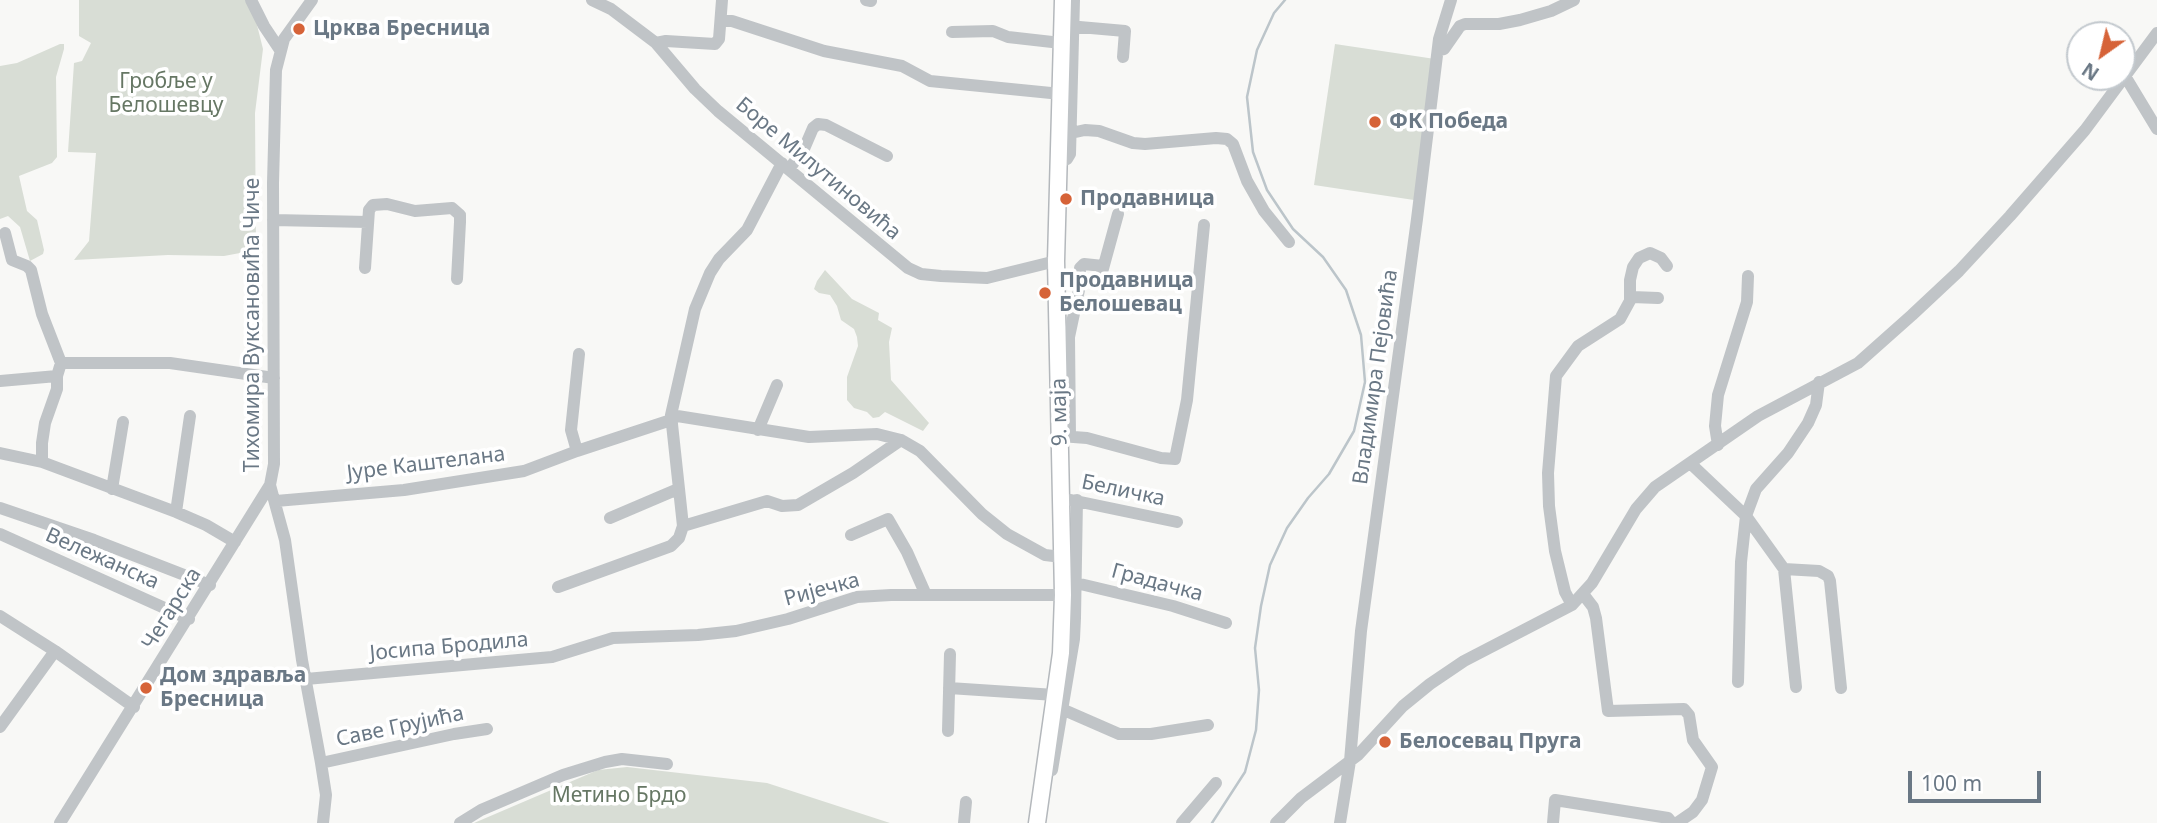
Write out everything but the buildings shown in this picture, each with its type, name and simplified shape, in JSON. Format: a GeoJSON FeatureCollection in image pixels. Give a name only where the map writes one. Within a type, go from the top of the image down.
{"type":"FeatureCollection","features":[{"type":"Feature","properties":{"kind":"main road","name":"9. маја"},"geometry":{"type":"LineString","coordinates":[[1037,823],[1060,653],[1062,556],[1069,499],[1056,261],[1061,43],[1068,26],[1063,0]]}},
{"type":"Feature","properties":{"kind":"street"},"geometry":{"type":"LineString","coordinates":[[251,0],[280,50]]}},
{"type":"Feature","properties":{"kind":"street","name":"Тихомира Вуксановића Чиче"},"geometry":{"type":"LineString","coordinates":[[312,0],[284,39],[275,87],[274,464],[271,485],[285,540],[321,763],[326,803],[323,823]]}},
{"type":"Feature","properties":{"kind":"street","name":"Боре Милутиновића"},"geometry":{"type":"LineString","coordinates":[[594,0],[620,15],[656,43],[706,99],[858,228],[914,271],[941,276],[987,278],[1056,261]]}},
{"type":"Feature","properties":{"kind":"street"},"geometry":{"type":"LineString","coordinates":[[656,43],[675,41],[715,44],[719,39],[722,0]]}},
{"type":"Feature","properties":{"kind":"street"},"geometry":{"type":"LineString","coordinates":[[866,0],[871,1]]}},
{"type":"Feature","properties":{"kind":"street"},"geometry":{"type":"LineString","coordinates":[[1060,162],[1069,157],[1071,133],[1068,26],[1074,0]]}},
{"type":"Feature","properties":{"kind":"street","name":"Владимира Пејовића"},"geometry":{"type":"LineString","coordinates":[[1340,823],[1350,761],[1361,631],[1441,30],[1451,0]]}},
{"type":"Feature","properties":{"kind":"street"},"geometry":{"type":"LineString","coordinates":[[1439,50],[1450,43],[1460,26],[1465,24],[1499,24],[1520,20],[1551,12],[1574,0]]}},
{"type":"Feature","properties":{"kind":"street"},"geometry":{"type":"LineString","coordinates":[[721,21],[732,21],[824,51],[902,66],[930,81],[1061,94]]}},
{"type":"Feature","properties":{"kind":"street"},"geometry":{"type":"LineString","coordinates":[[1068,26],[1125,31],[1123,57]]}},
{"type":"Feature","properties":{"kind":"street"},"geometry":{"type":"LineString","coordinates":[[952,32],[993,31],[1009,37],[1061,43]]}},
{"type":"Feature","properties":{"kind":"street"},"geometry":{"type":"LineString","coordinates":[[2136,63],[2156,38]]}},
{"type":"Feature","properties":{"kind":"street"},"geometry":{"type":"LineString","coordinates":[[1276,823],[1301,798],[1350,761],[1403,706],[1430,684],[1464,661],[1572,605],[1602,568],[1641,503],[1656,487],[1758,416],[1858,363],[1959,271],[2085,130],[2114,91]]}},
{"type":"Feature","properties":{"kind":"street"},"geometry":{"type":"LineString","coordinates":[[2134,91],[2157,129]]}},
{"type":"Feature","properties":{"kind":"street"},"geometry":{"type":"LineString","coordinates":[[558,587],[671,546],[679,538],[682,526],[671,418],[695,309],[706,281],[719,259],[747,230],[786,166],[804,149],[813,128],[818,124],[826,125],[887,156]]}},
{"type":"Feature","properties":{"kind":"street"},"geometry":{"type":"LineString","coordinates":[[1071,133],[1099,131],[1133,143],[1145,144],[1227,139],[1233,144],[1247,181],[1264,211],[1289,242]]}},
{"type":"Feature","properties":{"kind":"street"},"geometry":{"type":"LineString","coordinates":[[365,268],[369,210],[373,205],[415,211],[445,208],[456,210],[460,215],[457,279]]}},
{"type":"Feature","properties":{"kind":"street"},"geometry":{"type":"LineString","coordinates":[[1118,214],[1102,271],[1084,264],[1080,268],[1080,290],[1069,337],[1065,436],[1095,440],[1161,458],[1175,459],[1179,447],[1187,400],[1204,225]]}},
{"type":"Feature","properties":{"kind":"street"},"geometry":{"type":"LineString","coordinates":[[273,220],[368,222]]}},
{"type":"Feature","properties":{"kind":"street"},"geometry":{"type":"LineString","coordinates":[[5,233],[12,260],[31,270],[42,314],[61,363],[57,389],[43,433],[42,463]]}},
{"type":"Feature","properties":{"kind":"street"},"geometry":{"type":"LineString","coordinates":[[1630,300],[1630,280],[1633,267],[1639,258],[1650,253],[1664,261],[1667,266]]}},
{"type":"Feature","properties":{"kind":"street"},"geometry":{"type":"LineString","coordinates":[[1718,445],[1715,426],[1718,395],[1746,302],[1748,276]]}},
{"type":"Feature","properties":{"kind":"street"},"geometry":{"type":"LineString","coordinates":[[1572,605],[1565,592],[1555,551],[1549,506],[1548,473],[1554,385],[1560,369],[1578,346],[1616,323],[1634,296],[1658,298]]}},
{"type":"Feature","properties":{"kind":"street"},"geometry":{"type":"LineString","coordinates":[[576,451],[570,430],[579,354]]}},
{"type":"Feature","properties":{"kind":"street"},"geometry":{"type":"LineString","coordinates":[[61,363],[170,363],[274,378]]}},
{"type":"Feature","properties":{"kind":"street"},"geometry":{"type":"LineString","coordinates":[[0,381],[57,376]]}},
{"type":"Feature","properties":{"kind":"street"},"geometry":{"type":"LineString","coordinates":[[1738,682],[1741,562],[1746,516],[1756,489],[1788,453],[1808,423],[1816,405],[1819,382]]}},
{"type":"Feature","properties":{"kind":"street"},"geometry":{"type":"LineString","coordinates":[[758,430],[777,385]]}},
{"type":"Feature","properties":{"kind":"street"},"geometry":{"type":"LineString","coordinates":[[176,512],[190,416]]}},
{"type":"Feature","properties":{"kind":"street"},"geometry":{"type":"LineString","coordinates":[[671,418],[817,438],[877,434],[901,440],[920,450],[982,514],[1007,534],[1038,552],[1062,556]]}},
{"type":"Feature","properties":{"kind":"street","name":"Јуре Каштелана"},"geometry":{"type":"LineString","coordinates":[[276,501],[404,490],[524,471],[671,418]]}},
{"type":"Feature","properties":{"kind":"street"},"geometry":{"type":"LineString","coordinates":[[112,489],[123,422]]}},
{"type":"Feature","properties":{"kind":"street"},"geometry":{"type":"LineString","coordinates":[[682,526],[767,501],[789,507],[798,505],[862,468],[901,440]]}},
{"type":"Feature","properties":{"kind":"street"},"geometry":{"type":"LineString","coordinates":[[0,453],[42,463],[176,512],[235,542]]}},
{"type":"Feature","properties":{"kind":"street"},"geometry":{"type":"LineString","coordinates":[[1690,463],[1746,516],[1784,569],[1796,687]]}},
{"type":"Feature","properties":{"kind":"street","name":"Чегарска"},"geometry":{"type":"LineString","coordinates":[[60,823],[271,485]]}},
{"type":"Feature","properties":{"kind":"street"},"geometry":{"type":"LineString","coordinates":[[610,518],[678,489]]}},
{"type":"Feature","properties":{"kind":"street"},"geometry":{"type":"LineString","coordinates":[[1044,823],[1074,639],[1076,583],[1069,499]]}},
{"type":"Feature","properties":{"kind":"street","name":"Беличка"},"geometry":{"type":"LineString","coordinates":[[1069,499],[1177,522]]}},
{"type":"Feature","properties":{"kind":"street"},"geometry":{"type":"LineString","coordinates":[[0,508],[94,540],[210,585]]}},
{"type":"Feature","properties":{"kind":"street"},"geometry":{"type":"LineString","coordinates":[[851,535],[888,519],[907,552],[926,595]]}},
{"type":"Feature","properties":{"kind":"street","name":"Вележанска"},"geometry":{"type":"LineString","coordinates":[[0,534],[188,619]]}},
{"type":"Feature","properties":{"kind":"street"},"geometry":{"type":"LineString","coordinates":[[1784,569],[1819,571],[1828,576],[1841,688]]}},
{"type":"Feature","properties":{"kind":"street","name":"Градачка"},"geometry":{"type":"LineString","coordinates":[[1076,583],[1199,613],[1226,623]]}},
{"type":"Feature","properties":{"kind":"street"},"geometry":{"type":"LineString","coordinates":[[1553,823],[1555,800],[1668,818],[1675,823],[1693,812],[1702,800],[1712,767],[1693,740],[1689,715],[1684,709],[1608,711],[1596,618],[1593,607],[1583,594]]}},
{"type":"Feature","properties":{"kind":"street","name":"Ријечка"},"geometry":{"type":"LineString","coordinates":[[593,645],[613,638],[736,631],[777,622],[857,597],[1063,595]]}},
{"type":"Feature","properties":{"kind":"street"},"geometry":{"type":"LineString","coordinates":[[0,616],[134,706]]}},
{"type":"Feature","properties":{"kind":"street"},"geometry":{"type":"LineString","coordinates":[[1060,653],[1074,639]]}},
{"type":"Feature","properties":{"kind":"street","name":"Јосипа Бродила"},"geometry":{"type":"LineString","coordinates":[[306,679],[551,657],[593,645]]}},
{"type":"Feature","properties":{"kind":"street"},"geometry":{"type":"LineString","coordinates":[[0,727],[55,651]]}},
{"type":"Feature","properties":{"kind":"street"},"geometry":{"type":"LineString","coordinates":[[948,731],[950,654]]}},
{"type":"Feature","properties":{"kind":"street"},"geometry":{"type":"LineString","coordinates":[[949,688],[1055,695]]}},
{"type":"Feature","properties":{"kind":"street"},"geometry":{"type":"LineString","coordinates":[[1064,710],[1119,734],[1160,733],[1208,725]]}},
{"type":"Feature","properties":{"kind":"street","name":"Саве Грујића"},"geometry":{"type":"LineString","coordinates":[[321,763],[487,729]]}},
{"type":"Feature","properties":{"kind":"street"},"geometry":{"type":"LineString","coordinates":[[460,823],[481,810],[563,775],[605,762],[622,759],[667,764]]}},
{"type":"Feature","properties":{"kind":"street"},"geometry":{"type":"LineString","coordinates":[[1182,823],[1216,783]]}},
{"type":"Feature","properties":{"kind":"street"},"geometry":{"type":"LineString","coordinates":[[964,823],[967,802]]}},
{"type":"Feature","properties":{"kind":"green space","name":"Гробље у Белошевцу"},"geometry":{"type":"Polygon","coordinates":[[[79,0],[245,0],[256,21],[263,49],[255,113],[256,250],[224,256],[168,255],[74,260],[89,241],[96,153],[68,152],[74,63],[82,61],[91,43],[79,36],[79,0]]]}},
{"type":"Feature","properties":{"kind":"green space"},"geometry":{"type":"Polygon","coordinates":[[[64,44],[64,49],[56,77],[57,157],[52,163],[19,176],[27,211],[37,220],[44,250],[43,254],[30,261],[20,227],[8,216],[0,219],[0,66],[17,63],[64,44]]]}},
{"type":"Feature","properties":{"kind":"green space","name":"ФК Победа"},"geometry":{"type":"Polygon","coordinates":[[[1335,44],[1435,59],[1414,200],[1314,185],[1335,44]]]}},
{"type":"Feature","properties":{"kind":"green space"},"geometry":{"type":"Polygon","coordinates":[[[825,270],[852,299],[879,313],[878,320],[892,328],[889,342],[891,380],[929,423],[923,431],[885,412],[873,418],[867,412],[854,408],[847,400],[847,377],[858,346],[857,337],[854,329],[841,320],[830,295],[814,289],[825,270]]]}},
{"type":"Feature","properties":{"kind":"green space","name":"Метино Брдо"},"geometry":{"type":"Polygon","coordinates":[[[627,767],[767,783],[890,823],[474,823],[598,770],[627,767]]]}},
{"type":"Feature","properties":{"kind":"waterway"},"geometry":{"type":"LineString","coordinates":[[1212,823],[1245,772],[1256,730],[1259,690],[1255,648],[1270,565],[1287,528],[1329,474],[1354,431],[1365,382],[1361,335],[1346,290],[1323,257],[1293,229],[1267,190],[1253,152],[1247,97],[1257,50],[1274,13],[1285,0]]}},
{"type":"Feature","properties":{"kind":"place","name":"Црква Бресница"},"geometry":{"type":"Point","coordinates":[299,29]}},
{"type":"Feature","properties":{"kind":"place","name":"ФК Победа"},"geometry":{"type":"Point","coordinates":[1375,122]}},
{"type":"Feature","properties":{"kind":"place","name":"Продавница"},"geometry":{"type":"Point","coordinates":[1066,199]}},
{"type":"Feature","properties":{"kind":"place","name":"Продавница Белошевац"},"geometry":{"type":"Point","coordinates":[1045,293]}},
{"type":"Feature","properties":{"kind":"place","name":"Дом здравља Бресница"},"geometry":{"type":"Point","coordinates":[146,688]}},
{"type":"Feature","properties":{"kind":"place","name":"Белосевац Пруга"},"geometry":{"type":"Point","coordinates":[1385,742]}}]}
